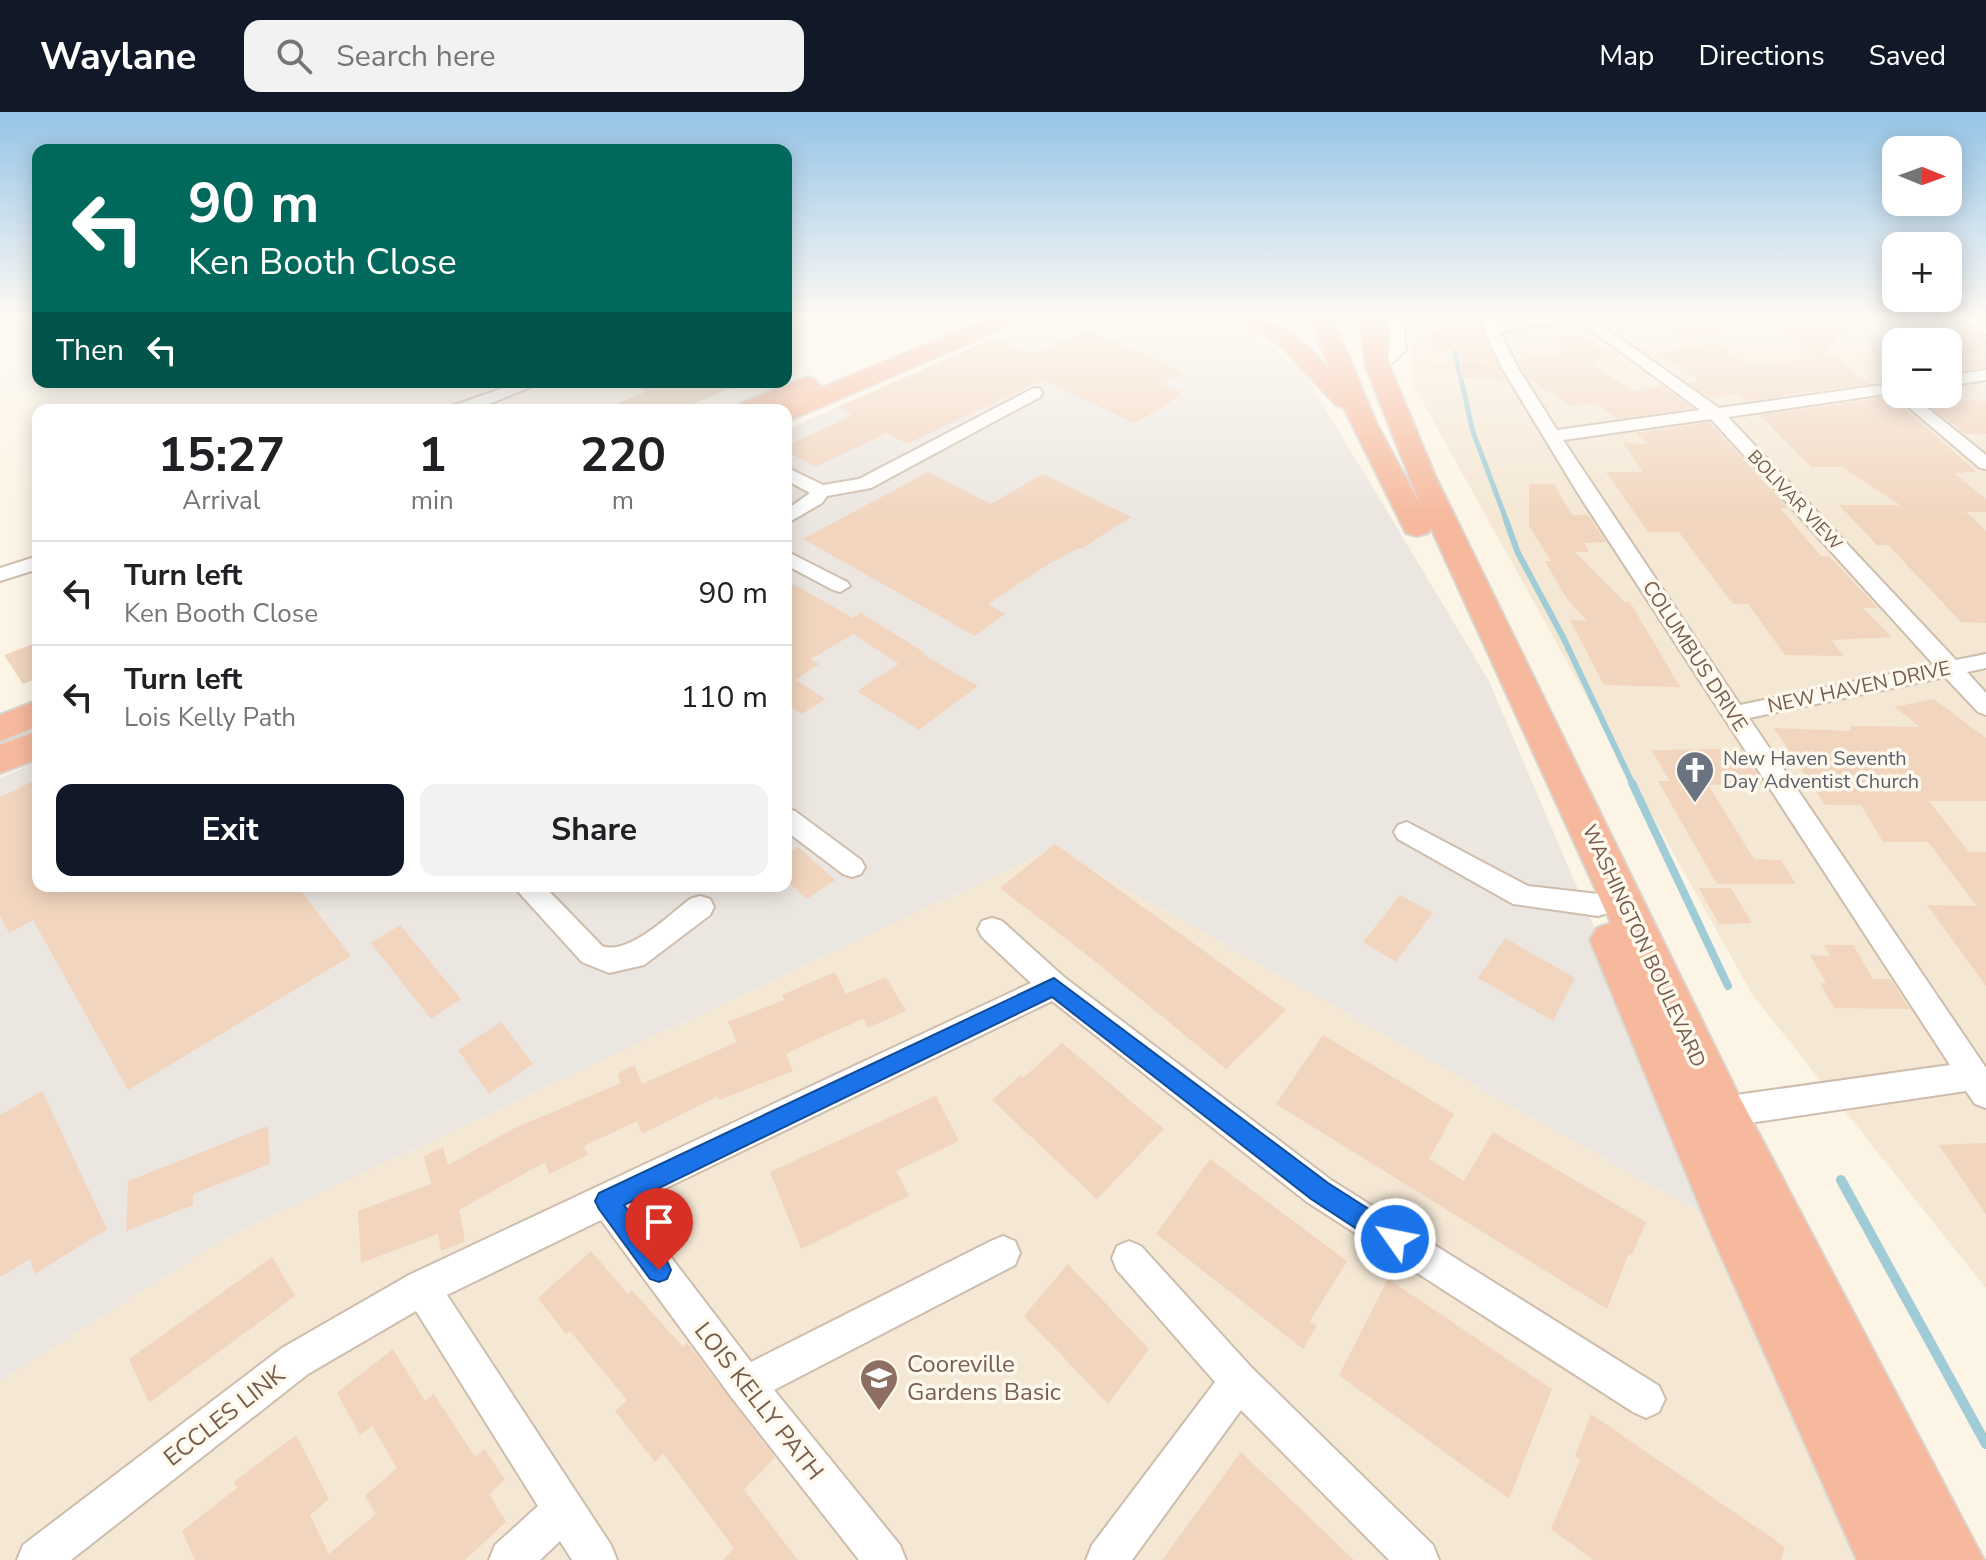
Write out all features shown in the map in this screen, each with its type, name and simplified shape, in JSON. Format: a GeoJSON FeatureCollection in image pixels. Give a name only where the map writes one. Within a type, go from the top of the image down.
{"type":"FeatureCollection","features":[{"type":"Feature","properties":{"kind":"highway"},"geometry":{"type":"LineString","coordinates":[[762,404],[805,386]]}},
{"type":"Feature","properties":{"kind":"highway"},"geometry":{"type":"LineString","coordinates":[[792,409],[848,386]]}},
{"type":"Feature","properties":{"kind":"highway"},"geometry":{"type":"LineString","coordinates":[[1331,386],[1364,425]]}},
{"type":"Feature","properties":{"kind":"highway","name":"WASHINGTON BOULEVARD"},"geometry":{"type":"LineString","coordinates":[[1349,386],[1364,425],[1411,514],[1598,905],[1726,1208],[1890,1560]]}},
{"type":"Feature","properties":{"kind":"highway","name":"WASHINGTON BOULEVARD"},"geometry":{"type":"LineString","coordinates":[[1385,386],[1422,478],[1722,1112],[1952,1560]]}},
{"type":"Feature","properties":{"kind":"highway"},"geometry":{"type":"LineString","coordinates":[[0,729],[32,715]]}},
{"type":"Feature","properties":{"kind":"highway"},"geometry":{"type":"LineString","coordinates":[[0,760],[32,747]]}},
{"type":"Feature","properties":{"kind":"street","name":"COLUMBUS DRIVE"},"geometry":{"type":"LineString","coordinates":[[1521,386],[1733,714],[1979,1085]]}},
{"type":"Feature","properties":{"kind":"street","name":"BOLIVAR VIEW"},"geometry":{"type":"LineString","coordinates":[[1677,386],[1715,413],[1986,707]]}},
{"type":"Feature","properties":{"kind":"street"},"geometry":{"type":"LineString","coordinates":[[474,404],[518,388]]}},
{"type":"Feature","properties":{"kind":"street"},"geometry":{"type":"LineString","coordinates":[[1552,436],[1882,392]]}},
{"type":"Feature","properties":{"kind":"street"},"geometry":{"type":"LineString","coordinates":[[792,514],[820,491],[864,484],[1034,393]]}},
{"type":"Feature","properties":{"kind":"street"},"geometry":{"type":"LineString","coordinates":[[1918,408],[1986,464]]}},
{"type":"Feature","properties":{"kind":"street"},"geometry":{"type":"LineString","coordinates":[[792,475],[820,491]]}},
{"type":"Feature","properties":{"kind":"street"},"geometry":{"type":"LineString","coordinates":[[792,498],[805,505]]}},
{"type":"Feature","properties":{"kind":"street"},"geometry":{"type":"LineString","coordinates":[[792,560],[840,586]]}},
{"type":"Feature","properties":{"kind":"street"},"geometry":{"type":"LineString","coordinates":[[0,575],[32,564]]}},
{"type":"Feature","properties":{"kind":"street","name":"NEW HAVEN DRIVE"},"geometry":{"type":"LineString","coordinates":[[1733,714],[1986,661]]}},
{"type":"Feature","properties":{"kind":"street"},"geometry":{"type":"LineString","coordinates":[[792,822],[852,867]]}},
{"type":"Feature","properties":{"kind":"street"},"geometry":{"type":"LineString","coordinates":[[1407,832],[1523,896],[1598,905]]}},
{"type":"Feature","properties":{"kind":"street"},"geometry":{"type":"LineString","coordinates":[[542,892],[592,954],[609,961],[634,957],[700,907]]}},
{"type":"Feature","properties":{"kind":"street"},"geometry":{"type":"LineString","coordinates":[[992,929],[1054,986],[1319,1191],[1646,1399]]}},
{"type":"Feature","properties":{"kind":"street","name":"ECCLES LINK"},"geometry":{"type":"LineString","coordinates":[[38,1560],[295,1361],[422,1288],[1054,986]]}},
{"type":"Feature","properties":{"kind":"street"},"geometry":{"type":"LineString","coordinates":[[1722,1112],[1979,1085]]}},
{"type":"Feature","properties":{"kind":"street","name":"LOIS KELLY PATH"},"geometry":{"type":"LineString","coordinates":[[607,1201],[745,1385],[885,1560]]}},
{"type":"Feature","properties":{"kind":"street"},"geometry":{"type":"LineString","coordinates":[[745,1385],[1003,1253]]}},
{"type":"Feature","properties":{"kind":"street"},"geometry":{"type":"LineString","coordinates":[[1129,1258],[1239,1381],[1418,1560]]}},
{"type":"Feature","properties":{"kind":"street"},"geometry":{"type":"LineString","coordinates":[[422,1288],[596,1560]]}},
{"type":"Feature","properties":{"kind":"street"},"geometry":{"type":"LineString","coordinates":[[1107,1560],[1239,1381]]}},
{"type":"Feature","properties":{"kind":"street"},"geometry":{"type":"LineString","coordinates":[[510,1560],[563,1510]]}},
{"type":"Feature","properties":{"kind":"shaded area"},"geometry":{"type":"Polygon","coordinates":[[[886,386],[1312,386],[1489,681],[1721,1224],[1054,848],[229,1236],[0,1381],[0,778],[32,764],[32,892],[792,892],[792,427],[886,386]]]}},
{"type":"Feature","properties":{"kind":"shaded area"},"geometry":{"type":"Polygon","coordinates":[[[1413,386],[1882,386],[1882,408],[1962,408],[1962,386],[1986,386],[1986,1288],[1753,996],[1413,386]]]}},
{"type":"Feature","properties":{"kind":"shaded area"},"geometry":{"type":"Polygon","coordinates":[[[1054,848],[1721,1224],[1875,1560],[0,1560],[0,1381],[229,1236],[1054,848]]]}},
{"type":"Feature","properties":{"kind":"building"},"geometry":{"type":"Polygon","coordinates":[[[887,386],[1030,386],[907,444],[887,433],[815,467],[792,454],[792,443],[853,415],[838,407],[887,386]]]}},
{"type":"Feature","properties":{"kind":"building"},"geometry":{"type":"Polygon","coordinates":[[[1054,386],[1165,386],[1181,392],[1167,405],[1134,423],[1054,386]]]}},
{"type":"Feature","properties":{"kind":"building"},"geometry":{"type":"Polygon","coordinates":[[[1540,386],[1623,386],[1631,391],[1662,386],[1692,408],[1617,419],[1597,403],[1570,406],[1551,391],[1544,391],[1540,386]]]}},
{"type":"Feature","properties":{"kind":"building"},"geometry":{"type":"Polygon","coordinates":[[[1692,386],[1858,386],[1746,401],[1739,393],[1710,398],[1692,386]]]}},
{"type":"Feature","properties":{"kind":"building"},"geometry":{"type":"Polygon","coordinates":[[[639,388],[732,388],[692,404],[617,404],[645,392],[639,388]]]}},
{"type":"Feature","properties":{"kind":"building"},"geometry":{"type":"Polygon","coordinates":[[[1882,398],[1882,408],[1904,408],[1977,472],[1954,473],[1986,499],[1986,512],[1966,512],[1986,531],[1986,623],[1961,622],[1888,545],[1877,545],[1839,505],[1900,505],[1842,467],[1811,467],[1760,415],[1882,398]]]}},
{"type":"Feature","properties":{"kind":"building"},"geometry":{"type":"Polygon","coordinates":[[[1962,401],[1986,401],[1986,434],[1965,434],[1932,408],[1962,408],[1962,401]]]}},
{"type":"Feature","properties":{"kind":"building"},"geometry":{"type":"Polygon","coordinates":[[[1709,422],[1788,508],[1780,508],[1821,556],[1829,556],[1878,608],[1863,608],[1892,637],[1831,640],[1844,656],[1785,655],[1748,604],[1733,604],[1679,532],[1648,532],[1606,472],[1643,472],[1623,443],[1649,444],[1636,433],[1709,422]]]}},
{"type":"Feature","properties":{"kind":"building"},"geometry":{"type":"Polygon","coordinates":[[[928,472],[991,504],[1043,474],[1131,517],[1081,549],[1047,565],[988,604],[1005,614],[975,636],[803,539],[928,472]]]}},
{"type":"Feature","properties":{"kind":"building"},"geometry":{"type":"Polygon","coordinates":[[[1529,484],[1554,484],[1572,515],[1588,515],[1606,542],[1584,543],[1589,552],[1575,552],[1624,602],[1630,602],[1680,687],[1604,685],[1570,620],[1587,621],[1567,599],[1545,561],[1551,561],[1529,526],[1529,484]]]}},
{"type":"Feature","properties":{"kind":"building"},"geometry":{"type":"Polygon","coordinates":[[[792,583],[853,618],[861,613],[925,653],[922,654],[978,686],[919,730],[857,691],[899,664],[853,634],[811,659],[819,664],[796,680],[825,699],[802,714],[792,708],[792,583]]]}},
{"type":"Feature","properties":{"kind":"building"},"geometry":{"type":"Polygon","coordinates":[[[32,644],[32,680],[23,684],[4,655],[32,644]]]}},
{"type":"Feature","properties":{"kind":"building"},"geometry":{"type":"Polygon","coordinates":[[[1934,699],[1986,738],[1986,801],[1929,801],[1969,852],[1986,852],[1986,986],[1927,905],[1977,906],[1928,842],[1883,842],[1861,805],[1825,805],[1774,728],[1852,731],[1849,726],[1920,727],[1895,707],[1934,699]]]}},
{"type":"Feature","properties":{"kind":"building","name":"New Haven Seventh Day Adventist Church"},"geometry":{"type":"Polygon","coordinates":[[[1741,749],[1764,784],[1708,785],[1754,859],[1781,860],[1796,884],[1717,884],[1658,781],[1670,781],[1651,750],[1741,749]]]}},
{"type":"Feature","properties":{"kind":"building"},"geometry":{"type":"Polygon","coordinates":[[[32,782],[32,892],[302,892],[351,956],[128,1090],[33,920],[9,933],[0,916],[0,797],[32,782]]]}},
{"type":"Feature","properties":{"kind":"building"},"geometry":{"type":"Polygon","coordinates":[[[1055,844],[1286,1010],[1226,1069],[1000,888],[1055,844]]]}},
{"type":"Feature","properties":{"kind":"building"},"geometry":{"type":"Polygon","coordinates":[[[798,847],[835,880],[807,899],[792,885],[792,851],[798,847]]]}},
{"type":"Feature","properties":{"kind":"building"},"geometry":{"type":"Polygon","coordinates":[[[1699,888],[1731,888],[1752,923],[1719,924],[1699,888]]]}},
{"type":"Feature","properties":{"kind":"building"},"geometry":{"type":"Polygon","coordinates":[[[1400,895],[1433,913],[1396,962],[1363,942],[1400,895]]]}},
{"type":"Feature","properties":{"kind":"building"},"geometry":{"type":"Polygon","coordinates":[[[400,925],[461,999],[431,1019],[371,943],[400,925]]]}},
{"type":"Feature","properties":{"kind":"building"},"geometry":{"type":"Polygon","coordinates":[[[1505,938],[1575,978],[1553,1021],[1478,978],[1505,938]]]}},
{"type":"Feature","properties":{"kind":"building"},"geometry":{"type":"Polygon","coordinates":[[[1824,945],[1853,945],[1873,979],[1890,979],[1910,1009],[1834,1008],[1820,983],[1826,983],[1810,955],[1830,956],[1824,945]]]}},
{"type":"Feature","properties":{"kind":"building"},"geometry":{"type":"Polygon","coordinates":[[[835,972],[846,994],[886,977],[906,1011],[868,1028],[863,1019],[824,1036],[786,1054],[793,1071],[719,1100],[718,1096],[642,1134],[637,1121],[584,1146],[588,1155],[549,1174],[545,1162],[459,1210],[465,1241],[441,1251],[438,1234],[361,1263],[358,1211],[431,1184],[424,1156],[443,1147],[448,1165],[513,1129],[621,1083],[617,1074],[634,1065],[642,1084],[737,1042],[728,1022],[784,1000],[782,995],[835,972]]]}},
{"type":"Feature","properties":{"kind":"building"},"geometry":{"type":"Polygon","coordinates":[[[501,1022],[533,1064],[489,1094],[458,1050],[501,1022]]]}},
{"type":"Feature","properties":{"kind":"building"},"geometry":{"type":"Polygon","coordinates":[[[1323,1035],[1454,1114],[1429,1159],[1464,1181],[1493,1132],[1646,1222],[1632,1255],[1629,1253],[1607,1309],[1276,1104],[1323,1035]]]}},
{"type":"Feature","properties":{"kind":"building"},"geometry":{"type":"Polygon","coordinates":[[[1062,1043],[1164,1129],[1097,1199],[992,1100],[1021,1075],[1023,1078],[1062,1043]]]}},
{"type":"Feature","properties":{"kind":"building"},"geometry":{"type":"Polygon","coordinates":[[[42,1091],[107,1229],[35,1274],[30,1259],[0,1277],[0,1115],[42,1091]]]}},
{"type":"Feature","properties":{"kind":"building"},"geometry":{"type":"Polygon","coordinates":[[[936,1096],[959,1141],[896,1171],[909,1196],[801,1249],[770,1172],[936,1096]]]}},
{"type":"Feature","properties":{"kind":"building"},"geometry":{"type":"Polygon","coordinates":[[[268,1126],[270,1164],[193,1194],[193,1205],[126,1231],[128,1181],[268,1126]]]}},
{"type":"Feature","properties":{"kind":"building"},"geometry":{"type":"Polygon","coordinates":[[[1986,1143],[1986,1214],[1939,1145],[1986,1143]]]}},
{"type":"Feature","properties":{"kind":"building"},"geometry":{"type":"Polygon","coordinates":[[[1210,1159],[1347,1261],[1310,1321],[1317,1326],[1303,1349],[1156,1234],[1210,1159]]]}},
{"type":"Feature","properties":{"kind":"building"},"geometry":{"type":"Polygon","coordinates":[[[591,1251],[628,1294],[632,1290],[683,1347],[687,1343],[775,1457],[744,1490],[798,1560],[723,1560],[734,1548],[663,1453],[655,1462],[615,1411],[627,1400],[570,1331],[566,1334],[538,1298],[591,1251]]]}},
{"type":"Feature","properties":{"kind":"building"},"geometry":{"type":"Polygon","coordinates":[[[272,1257],[295,1296],[149,1403],[129,1359],[272,1257]]]}},
{"type":"Feature","properties":{"kind":"building"},"geometry":{"type":"Polygon","coordinates":[[[1068,1264],[1149,1349],[1108,1404],[1024,1316],[1068,1264]]]}},
{"type":"Feature","properties":{"kind":"building"},"geometry":{"type":"Polygon","coordinates":[[[1388,1279],[1552,1389],[1509,1499],[1339,1375],[1388,1279]]]}},
{"type":"Feature","properties":{"kind":"building"},"geometry":{"type":"Polygon","coordinates":[[[393,1349],[425,1401],[434,1394],[475,1457],[485,1449],[505,1480],[489,1494],[506,1522],[465,1560],[195,1560],[182,1531],[237,1488],[234,1482],[296,1435],[329,1499],[310,1515],[329,1554],[376,1514],[365,1496],[397,1468],[372,1426],[360,1435],[337,1393],[393,1349]]]}},
{"type":"Feature","properties":{"kind":"building"},"geometry":{"type":"Polygon","coordinates":[[[1591,1414],[1785,1547],[1781,1560],[1593,1560],[1551,1529],[1580,1460],[1575,1456],[1591,1414]]]}},
{"type":"Feature","properties":{"kind":"building"},"geometry":{"type":"Polygon","coordinates":[[[1241,1452],[1354,1560],[1162,1560],[1241,1452]]]}},
{"type":"Feature","properties":{"kind":"waterway"},"geometry":{"type":"LineString","coordinates":[[1462,386],[1473,432],[1507,522]]}},
{"type":"Feature","properties":{"kind":"waterway"},"geometry":{"type":"LineString","coordinates":[[1506,520],[1518,553],[1563,637],[1633,785]]}},
{"type":"Feature","properties":{"kind":"waterway"},"geometry":{"type":"LineString","coordinates":[[1632,783],[1728,986]]}},
{"type":"Feature","properties":{"kind":"waterway"},"geometry":{"type":"LineString","coordinates":[[1841,1180],[1986,1444]]}},
{"type":"Feature","properties":{"kind":"place","name":"New Haven Seventh Day Adventist Church"},"geometry":{"type":"Point","coordinates":[1695,804]}},
{"type":"Feature","properties":{"kind":"place","name":"Cooreville Gardens Basic"},"geometry":{"type":"Point","coordinates":[879,1412]}},
{"type":"Feature","properties":{"kind":"route"},"geometry":{"type":"LineString","coordinates":[[659,1270],[607,1201],[1054,986],[1319,1191],[1395,1239]]}}]}
